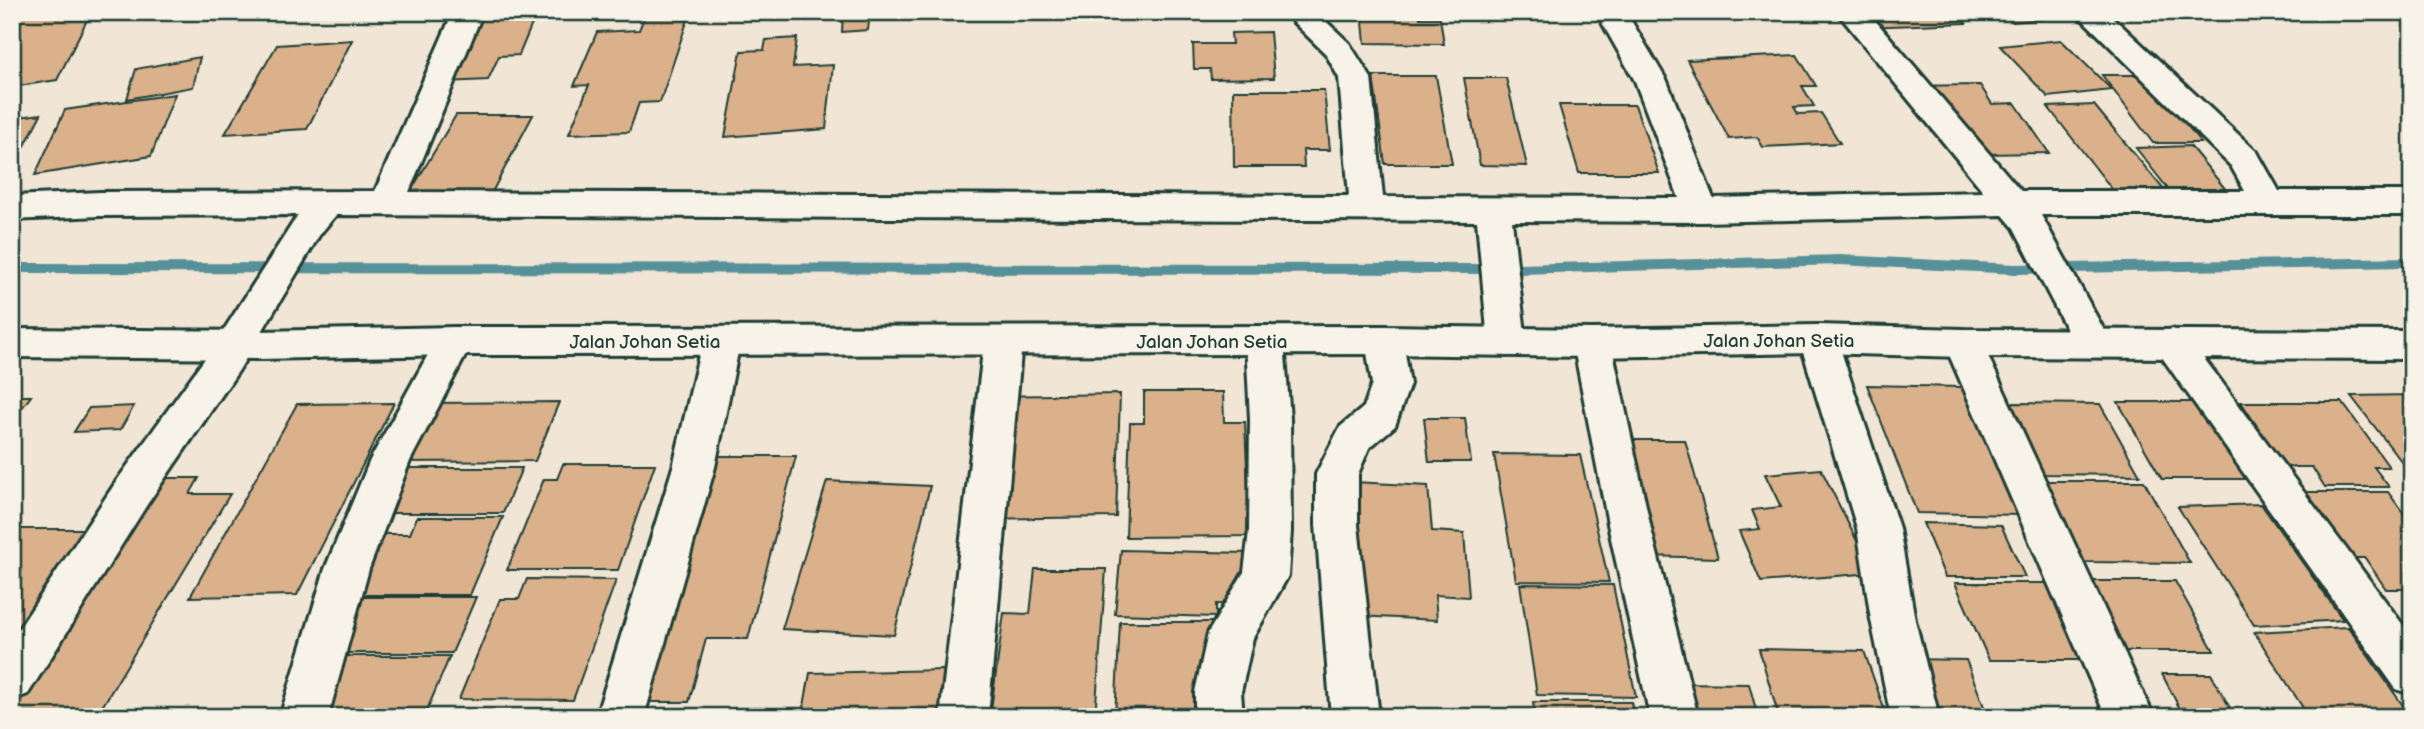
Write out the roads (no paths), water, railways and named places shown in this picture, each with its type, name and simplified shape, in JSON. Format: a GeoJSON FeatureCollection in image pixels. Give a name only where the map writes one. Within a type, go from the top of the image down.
{"type":"FeatureCollection","features":[{"type":"Feature","properties":{"kind":"street"},"geometry":{"type":"LineString","coordinates":[[387,203],[468,12]]}},
{"type":"Feature","properties":{"kind":"street"},"geometry":{"type":"LineString","coordinates":[[1298,12],[1338,49],[1355,78],[1367,209]]}},
{"type":"Feature","properties":{"kind":"street"},"geometry":{"type":"LineString","coordinates":[[1611,12],[1651,81],[1701,210]]}},
{"type":"Feature","properties":{"kind":"street"},"geometry":{"type":"LineString","coordinates":[[1852,12],[2021,213],[2092,343]]}},
{"type":"Feature","properties":{"kind":"street"},"geometry":{"type":"LineString","coordinates":[[2090,12],[2245,160],[2269,203]]}},
{"type":"Feature","properties":{"kind":"street"},"geometry":{"type":"LineString","coordinates":[[12,208],[100,204],[317,216],[387,203],[1367,209],[1494,221],[1701,210],[2021,213],[2269,203],[2412,203]]}},
{"type":"Feature","properties":{"kind":"street"},"geometry":{"type":"LineString","coordinates":[[12,679],[133,491],[236,344],[317,216]]}},
{"type":"Feature","properties":{"kind":"street"},"geometry":{"type":"LineString","coordinates":[[1494,221],[1506,324]]}},
{"type":"Feature","properties":{"kind":"street","name":"Jalan Johan Setia"},"geometry":{"type":"LineString","coordinates":[[12,343],[721,342],[1001,356],[1265,342],[1384,340],[1506,324],[1592,343],[1818,339],[2409,348]]}},
{"type":"Feature","properties":{"kind":"street"},"geometry":{"type":"LineString","coordinates":[[1818,339],[1878,528],[1893,620],[1915,717]]}},
{"type":"Feature","properties":{"kind":"street"},"geometry":{"type":"LineString","coordinates":[[1354,717],[1336,525],[1337,474],[1354,438],[1381,415],[1391,383],[1384,340]]}},
{"type":"Feature","properties":{"kind":"street"},"geometry":{"type":"LineString","coordinates":[[304,717],[347,569],[390,460],[454,341]]}},
{"type":"Feature","properties":{"kind":"street"},"geometry":{"type":"LineString","coordinates":[[621,717],[694,467],[721,342]]}},
{"type":"Feature","properties":{"kind":"street"},"geometry":{"type":"LineString","coordinates":[[1219,717],[1219,692],[1231,634],[1266,576],[1270,531],[1270,419],[1265,342]]}},
{"type":"Feature","properties":{"kind":"street"},"geometry":{"type":"LineString","coordinates":[[1592,343],[1630,529],[1674,717]]}},
{"type":"Feature","properties":{"kind":"street"},"geometry":{"type":"LineString","coordinates":[[1963,343],[2130,717]]}},
{"type":"Feature","properties":{"kind":"street"},"geometry":{"type":"LineString","coordinates":[[2172,343],[2412,674]]}},
{"type":"Feature","properties":{"kind":"street"},"geometry":{"type":"LineString","coordinates":[[964,717],[1001,356]]}},
{"type":"Feature","properties":{"kind":"waterway"},"geometry":{"type":"LineString","coordinates":[[12,268],[1518,269],[1840,260],[2016,269],[2412,262]]}}]}
